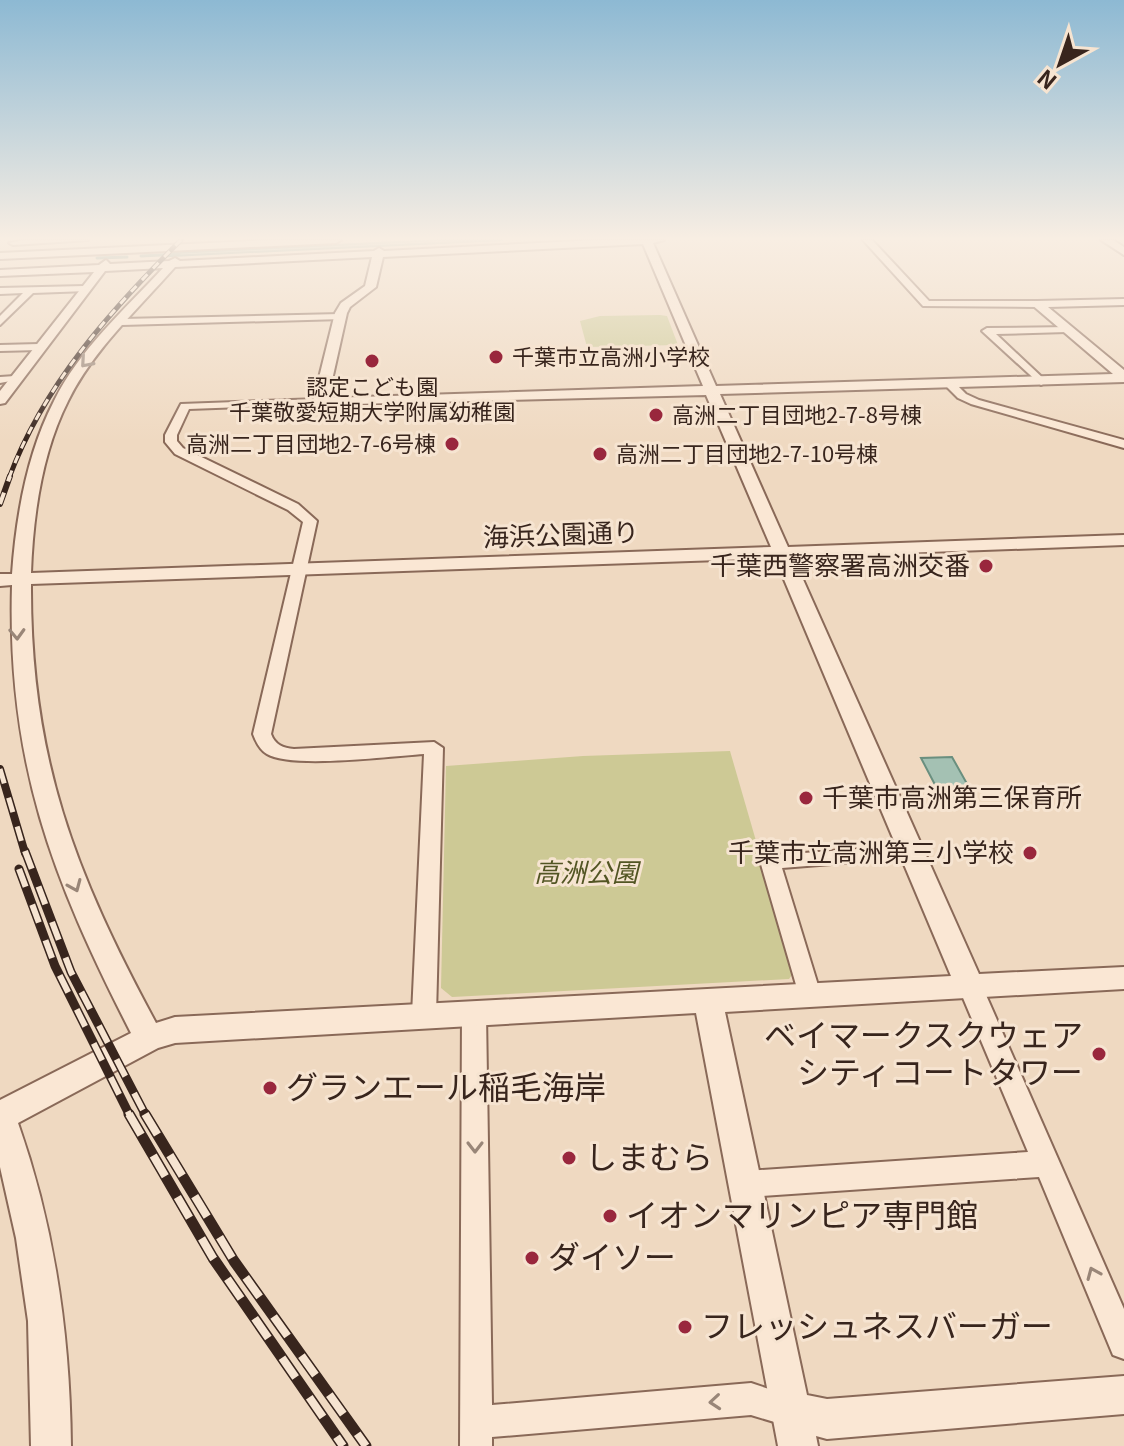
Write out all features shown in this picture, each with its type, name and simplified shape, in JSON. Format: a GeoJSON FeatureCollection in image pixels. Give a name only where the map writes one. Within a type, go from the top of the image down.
{"type":"FeatureCollection","features":[{"type":"Feature","properties":{"kind":"street"},"geometry":{"type":"LineString","coordinates":[[0,322],[14,307]]}},
{"type":"Feature","properties":{"kind":"street"},"geometry":{"type":"LineString","coordinates":[[0,400],[70,307]]}},
{"type":"Feature","properties":{"kind":"street"},"geometry":{"type":"LineString","coordinates":[[135,307],[79,370],[38,447],[8,576],[19,691],[41,787],[64,862],[149,1038]]}},
{"type":"Feature","properties":{"kind":"street"},"geometry":{"type":"LineString","coordinates":[[320,402],[344,307]]}},
{"type":"Feature","properties":{"kind":"street"},"geometry":{"type":"LineString","coordinates":[[675,307],[1124,1344]]}},
{"type":"Feature","properties":{"kind":"street"},"geometry":{"type":"LineString","coordinates":[[1041,307],[1124,377]]}},
{"type":"Feature","properties":{"kind":"street"},"geometry":{"type":"LineString","coordinates":[[122,322],[340,317]]}},
{"type":"Feature","properties":{"kind":"street"},"geometry":{"type":"LineString","coordinates":[[1041,382],[987,331],[1067,329]]}},
{"type":"Feature","properties":{"kind":"street"},"geometry":{"type":"LineString","coordinates":[[0,348],[39,347]]}},
{"type":"Feature","properties":{"kind":"street"},"geometry":{"type":"LineString","coordinates":[[424,1015],[434,748],[294,755],[271,749],[262,734],[310,521],[305,514],[179,451],[171,442],[171,435],[185,406],[951,385],[1124,377]]}},
{"type":"Feature","properties":{"kind":"street"},"geometry":{"type":"LineString","coordinates":[[0,380],[15,379]]}},
{"type":"Feature","properties":{"kind":"street"},"geometry":{"type":"LineString","coordinates":[[951,385],[962,396],[975,402],[1124,444]]}},
{"type":"Feature","properties":{"kind":"street","name":"海浜公園通り"},"geometry":{"type":"LineString","coordinates":[[779,549],[1124,533]]}},
{"type":"Feature","properties":{"kind":"street","name":"海浜公園通り"},"geometry":{"type":"LineString","coordinates":[[8,576],[1124,540]]}},
{"type":"Feature","properties":{"kind":"street"},"geometry":{"type":"LineString","coordinates":[[809,995],[770,861],[912,852]]}},
{"type":"Feature","properties":{"kind":"street"},"geometry":{"type":"LineString","coordinates":[[51,1446],[52,1403],[41,1282],[28,1205],[0,1116],[149,1038],[175,1030],[1124,978]]}},
{"type":"Feature","properties":{"kind":"street"},"geometry":{"type":"LineString","coordinates":[[708,1002],[794,1428]]}},
{"type":"Feature","properties":{"kind":"street"},"geometry":{"type":"LineString","coordinates":[[474,1013],[476,1434],[751,1399],[794,1428],[827,1419],[1124,1395]]}},
{"type":"Feature","properties":{"kind":"street"},"geometry":{"type":"LineString","coordinates":[[746,1184],[1046,1164]]}},
{"type":"Feature","properties":{"kind":"green space"},"geometry":{"type":"Polygon","coordinates":[[[600,316],[667,316],[678,345],[587,347],[580,321],[600,316]]]}},
{"type":"Feature","properties":{"kind":"green space","name":"高洲公園"},"geometry":{"type":"Polygon","coordinates":[[[730,751],[794,972],[789,979],[452,997],[441,988],[446,766],[583,756],[730,751]]]}},
{"type":"Feature","properties":{"kind":"shaded area"},"geometry":{"type":"Polygon","coordinates":[[[952,757],[975,798],[943,800],[921,758],[952,757]]]}},
{"type":"Feature","properties":{"kind":"railway"},"geometry":{"type":"LineString","coordinates":[[9,478],[41,411],[60,380],[118,307]]}},
{"type":"Feature","properties":{"kind":"railway"},"geometry":{"type":"LineString","coordinates":[[0,504],[10,476]]}},
{"type":"Feature","properties":{"kind":"railway"},"geometry":{"type":"LineString","coordinates":[[0,769],[25,853]]}},
{"type":"Feature","properties":{"kind":"railway"},"geometry":{"type":"LineString","coordinates":[[25,851],[71,972],[146,1116]]}},
{"type":"Feature","properties":{"kind":"railway"},"geometry":{"type":"LineString","coordinates":[[19,869],[55,966],[129,1114]]}},
{"type":"Feature","properties":{"kind":"railway"},"geometry":{"type":"LineString","coordinates":[[129,1114],[213,1258],[343,1446]]}},
{"type":"Feature","properties":{"kind":"railway"},"geometry":{"type":"LineString","coordinates":[[145,1114],[234,1261],[366,1446]]}},
{"type":"Feature","properties":{"kind":"place","name":"千葉市立高洲小学校"},"geometry":{"type":"Point","coordinates":[496,357]}},
{"type":"Feature","properties":{"kind":"place","name":"認定こども園 千葉敬愛短期大学附属幼稚園"},"geometry":{"type":"Point","coordinates":[372,361]}},
{"type":"Feature","properties":{"kind":"place","name":"高洲二丁目団地2-7-8号棟"},"geometry":{"type":"Point","coordinates":[656,415]}},
{"type":"Feature","properties":{"kind":"place","name":"高洲二丁目団地2-7-6号棟"},"geometry":{"type":"Point","coordinates":[452,444]}},
{"type":"Feature","properties":{"kind":"place","name":"高洲二丁目団地2-7-10号棟"},"geometry":{"type":"Point","coordinates":[600,454]}},
{"type":"Feature","properties":{"kind":"place","name":"千葉西警察署高洲交番"},"geometry":{"type":"Point","coordinates":[986,566]}},
{"type":"Feature","properties":{"kind":"place","name":"千葉市高洲第三保育所"},"geometry":{"type":"Point","coordinates":[806,798]}},
{"type":"Feature","properties":{"kind":"place","name":"千葉市立高洲第三小学校"},"geometry":{"type":"Point","coordinates":[1030,853]}},
{"type":"Feature","properties":{"kind":"place","name":"ベイマークスクウェア シティコートタワー"},"geometry":{"type":"Point","coordinates":[1099,1054]}},
{"type":"Feature","properties":{"kind":"place","name":"グランエール稲毛海岸"},"geometry":{"type":"Point","coordinates":[270,1088]}},
{"type":"Feature","properties":{"kind":"place","name":"しまむら"},"geometry":{"type":"Point","coordinates":[569,1158]}},
{"type":"Feature","properties":{"kind":"place","name":"イオンマリンピア専門館"},"geometry":{"type":"Point","coordinates":[610,1216]}},
{"type":"Feature","properties":{"kind":"place","name":"ダイソー"},"geometry":{"type":"Point","coordinates":[532,1258]}},
{"type":"Feature","properties":{"kind":"place","name":"フレッシュネスバーガー"},"geometry":{"type":"Point","coordinates":[685,1327]}}]}
